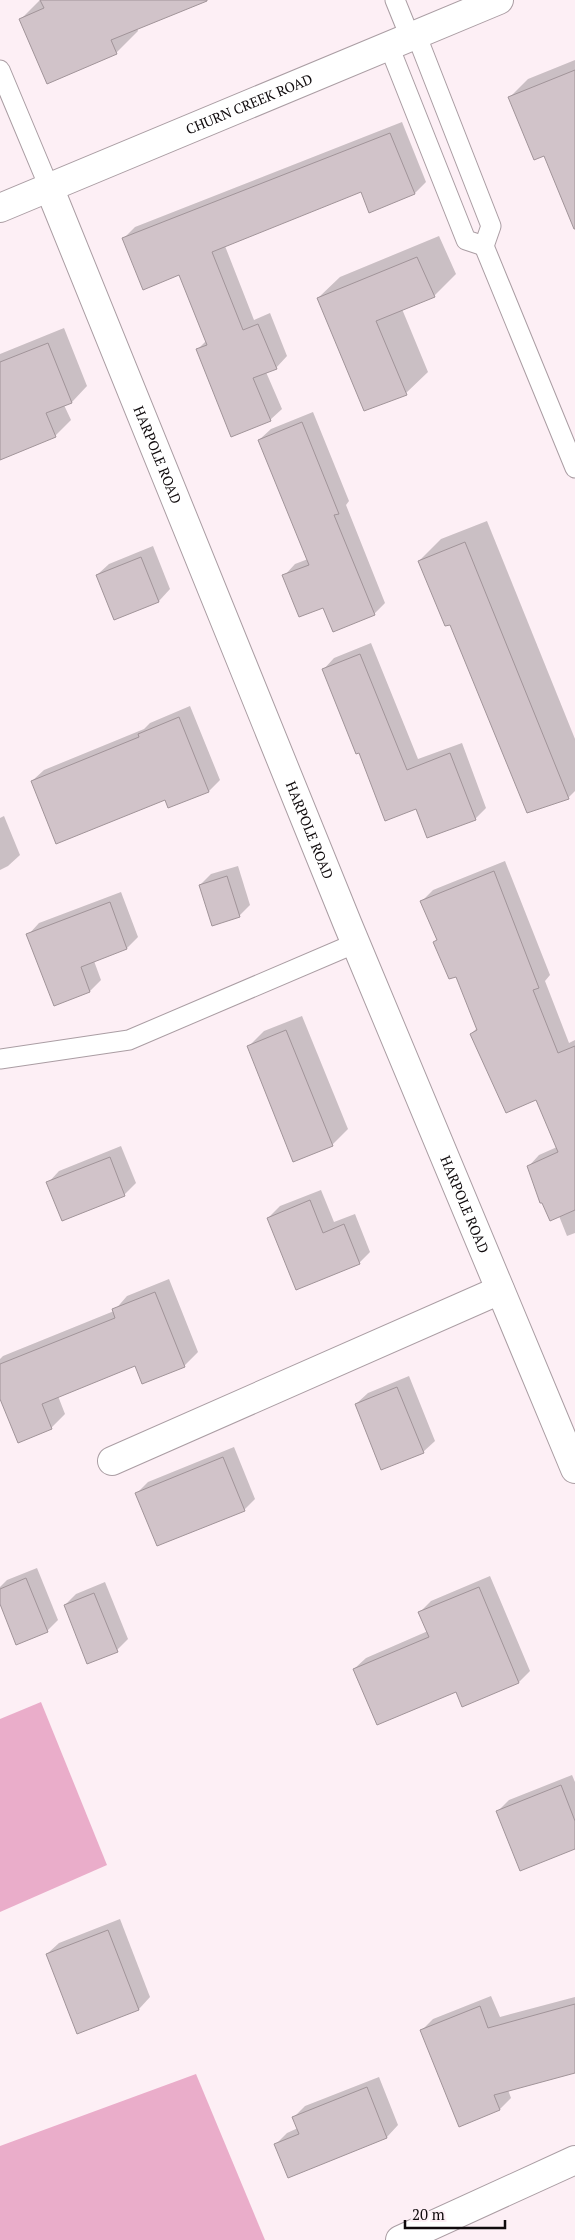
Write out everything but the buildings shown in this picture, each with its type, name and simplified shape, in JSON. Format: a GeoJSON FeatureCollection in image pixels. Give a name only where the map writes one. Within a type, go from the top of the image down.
{"type":"FeatureCollection","features":[{"type":"Feature","properties":{"kind":"street","name":"CHURN CREEK ROAD"},"geometry":{"type":"LineString","coordinates":[[0,208],[499,0]]}},
{"type":"Feature","properties":{"kind":"street","name":"HARPOLE ROAD"},"geometry":{"type":"LineString","coordinates":[[49,187],[356,943],[575,1470]]}},
{"type":"Feature","properties":{"kind":"street"},"geometry":{"type":"LineString","coordinates":[[112,1461],[500,1290]]}},
{"type":"Feature","properties":{"kind":"street"},"geometry":{"type":"LineString","coordinates":[[400,2240],[575,2160]]}},
{"type":"Feature","properties":{"kind":"lane"},"geometry":{"type":"LineString","coordinates":[[395,0],[466,240],[484,246]]}},
{"type":"Feature","properties":{"kind":"lane"},"geometry":{"type":"LineString","coordinates":[[405,39],[491,226],[484,246],[575,468]]}},
{"type":"Feature","properties":{"kind":"lane"},"geometry":{"type":"LineString","coordinates":[[0,70],[49,187]]}},
{"type":"Feature","properties":{"kind":"lane"},"geometry":{"type":"LineString","coordinates":[[0,1059],[129,1040],[356,943]]}},
{"type":"Feature","properties":{"kind":"shaded area"},"geometry":{"type":"Polygon","coordinates":[[[41,1702],[107,1865],[0,1912],[0,1719],[41,1702]]]}},
{"type":"Feature","properties":{"kind":"shaded area"},"geometry":{"type":"Polygon","coordinates":[[[196,2074],[265,2240],[0,2240],[0,2146],[196,2074]]]}}]}
